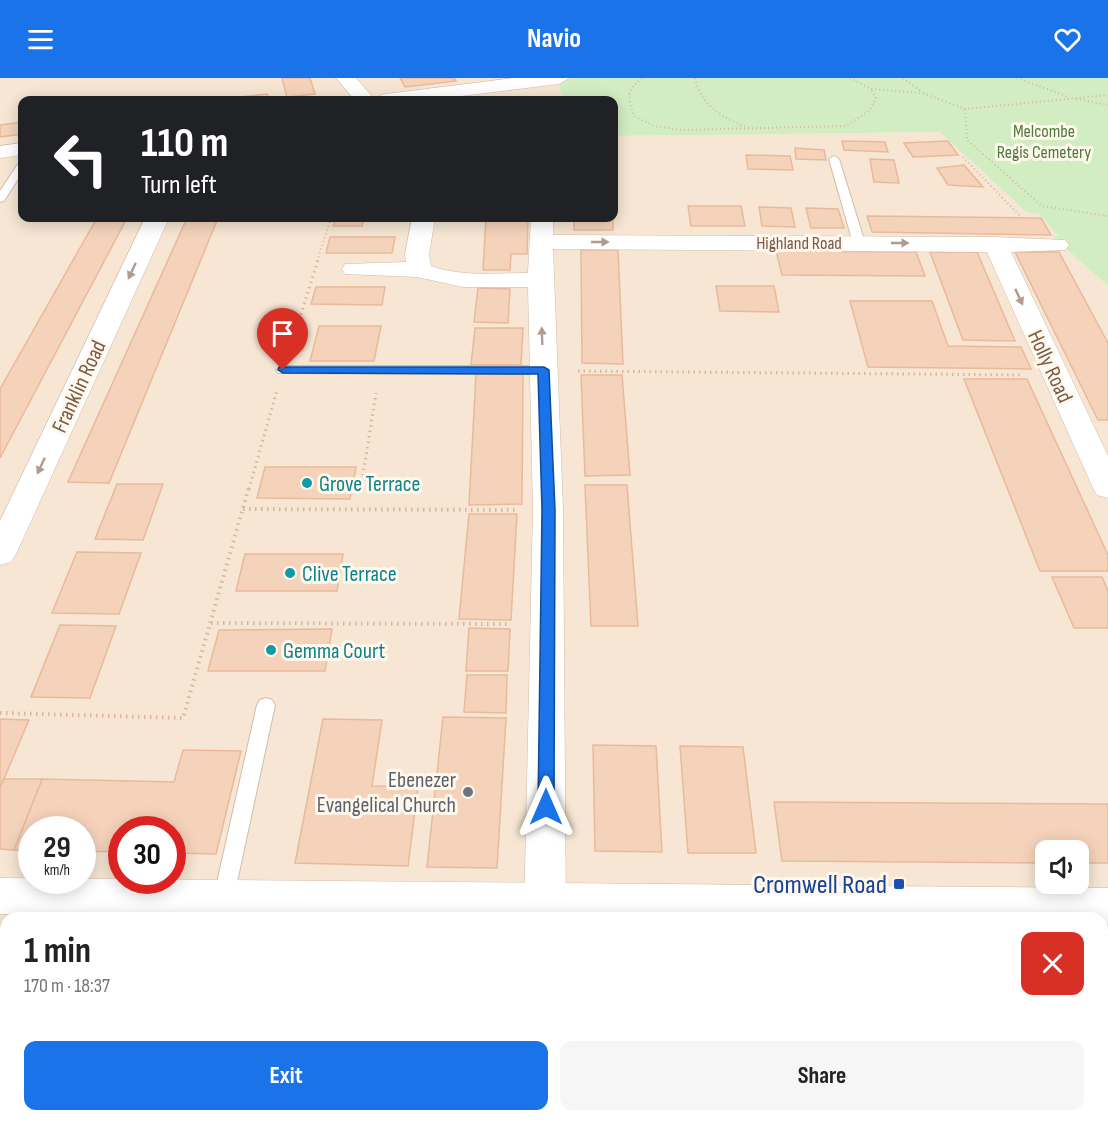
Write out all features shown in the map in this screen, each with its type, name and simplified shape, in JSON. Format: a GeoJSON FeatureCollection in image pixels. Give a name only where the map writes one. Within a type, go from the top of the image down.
{"type":"FeatureCollection","features":[{"type":"Feature","properties":{"kind":"street"},"geometry":{"type":"LineString","coordinates":[[346,78],[362,96]]}},
{"type":"Feature","properties":{"kind":"street"},"geometry":{"type":"LineString","coordinates":[[433,96],[549,86]]}},
{"type":"Feature","properties":{"kind":"street"},"geometry":{"type":"LineString","coordinates":[[0,152],[18,150]]}},
{"type":"Feature","properties":{"kind":"street","name":"Franklin Road"},"geometry":{"type":"LineString","coordinates":[[0,554],[155,222]]}},
{"type":"Feature","properties":{"kind":"street"},"geometry":{"type":"LineString","coordinates":[[420,270],[417,254],[422,222]]}},
{"type":"Feature","properties":{"kind":"street"},"geometry":{"type":"LineString","coordinates":[[541,230],[540,280],[548,510],[546,908]]}},
{"type":"Feature","properties":{"kind":"street","name":"Highland Road"},"geometry":{"type":"LineString","coordinates":[[541,230],[859,243],[1057,245]]}},
{"type":"Feature","properties":{"kind":"street","name":"Holly Road"},"geometry":{"type":"LineString","coordinates":[[995,244],[1108,488]]}},
{"type":"Feature","properties":{"kind":"street"},"geometry":{"type":"LineString","coordinates":[[354,269],[420,270],[433,276],[453,279],[540,280]]}},
{"type":"Feature","properties":{"kind":"street"},"geometry":{"type":"LineString","coordinates":[[0,896],[224,896],[546,908],[859,910],[1108,906]]}},
{"type":"Feature","properties":{"kind":"lane"},"geometry":{"type":"LineString","coordinates":[[834,159],[859,243]]}},
{"type":"Feature","properties":{"kind":"lane"},"geometry":{"type":"LineString","coordinates":[[0,199],[18,172]]}},
{"type":"Feature","properties":{"kind":"lane"},"geometry":{"type":"LineString","coordinates":[[283,370],[544,370]]}},
{"type":"Feature","properties":{"kind":"lane"},"geometry":{"type":"LineString","coordinates":[[224,896],[266,705]]}},
{"type":"Feature","properties":{"kind":"path"},"geometry":{"type":"LineString","coordinates":[[642,78],[630,88],[628,97],[634,116],[654,126],[682,130],[846,126],[870,110],[876,98],[872,88]]}},
{"type":"Feature","properties":{"kind":"path"},"geometry":{"type":"LineString","coordinates":[[695,78],[700,96],[709,104],[742,126],[757,129]]}},
{"type":"Feature","properties":{"kind":"path"},"geometry":{"type":"LineString","coordinates":[[850,78],[872,88],[923,93],[965,109],[1108,95]]}},
{"type":"Feature","properties":{"kind":"path"},"geometry":{"type":"LineString","coordinates":[[903,78],[923,93]]}},
{"type":"Feature","properties":{"kind":"path"},"geometry":{"type":"LineString","coordinates":[[1017,78],[1070,98],[1108,105]]}},
{"type":"Feature","properties":{"kind":"path"},"geometry":{"type":"LineString","coordinates":[[965,109],[967,140],[1042,207],[1108,216]]}},
{"type":"Feature","properties":{"kind":"path"},"geometry":{"type":"LineString","coordinates":[[963,157],[1021,218]]}},
{"type":"Feature","properties":{"kind":"path"},"geometry":{"type":"LineString","coordinates":[[0,713],[183,718],[283,370],[330,222]]}},
{"type":"Feature","properties":{"kind":"path"},"geometry":{"type":"LineString","coordinates":[[362,481],[379,370]]}},
{"type":"Feature","properties":{"kind":"path"},"geometry":{"type":"LineString","coordinates":[[544,370],[1055,375]]}},
{"type":"Feature","properties":{"kind":"path"},"geometry":{"type":"LineString","coordinates":[[243,509],[548,510]]}},
{"type":"Feature","properties":{"kind":"path"},"geometry":{"type":"LineString","coordinates":[[211,623],[546,624]]}},
{"type":"Feature","properties":{"kind":"shaded area"},"geometry":{"type":"Polygon","coordinates":[[[0,78],[559,78],[557,82],[562,96],[18,96],[18,222],[618,222],[618,136],[940,132],[1026,212],[1039,214],[1059,236],[1054,238],[1108,286],[1108,912],[0,912],[0,78]]]}},
{"type":"Feature","properties":{"kind":"green space","name":"Melcombe Regis Cemetery"},"geometry":{"type":"Polygon","coordinates":[[[573,78],[1108,78],[1108,286],[1053,237],[1059,236],[1039,214],[1026,212],[940,132],[618,136],[618,96],[563,96],[557,81],[573,78]]]}},
{"type":"Feature","properties":{"kind":"building"},"geometry":{"type":"Polygon","coordinates":[[[282,78],[310,78],[315,94],[287,96],[282,78]]]}},
{"type":"Feature","properties":{"kind":"building"},"geometry":{"type":"Polygon","coordinates":[[[400,78],[454,78],[456,81],[405,87],[400,78]]]}},
{"type":"Feature","properties":{"kind":"building"},"geometry":{"type":"Polygon","coordinates":[[[18,123],[18,135],[0,137],[0,125],[18,123]]]}},
{"type":"Feature","properties":{"kind":"building"},"geometry":{"type":"Polygon","coordinates":[[[842,141],[885,142],[888,152],[844,150],[842,141]]]}},
{"type":"Feature","properties":{"kind":"building"},"geometry":{"type":"Polygon","coordinates":[[[948,141],[958,155],[913,157],[904,143],[948,141]]]}},
{"type":"Feature","properties":{"kind":"building"},"geometry":{"type":"Polygon","coordinates":[[[795,148],[824,150],[826,160],[796,159],[795,148]]]}},
{"type":"Feature","properties":{"kind":"building"},"geometry":{"type":"Polygon","coordinates":[[[746,155],[790,156],[793,170],[748,169],[746,155]]]}},
{"type":"Feature","properties":{"kind":"building"},"geometry":{"type":"Polygon","coordinates":[[[870,159],[894,160],[899,183],[874,182],[870,159]]]}},
{"type":"Feature","properties":{"kind":"building"},"geometry":{"type":"Polygon","coordinates":[[[964,165],[983,187],[948,185],[937,168],[964,165]]]}},
{"type":"Feature","properties":{"kind":"building"},"geometry":{"type":"Polygon","coordinates":[[[688,206],[741,206],[745,226],[691,226],[688,206]]]}},
{"type":"Feature","properties":{"kind":"building"},"geometry":{"type":"Polygon","coordinates":[[[759,207],[791,208],[795,227],[762,226],[759,207]]]}},
{"type":"Feature","properties":{"kind":"building"},"geometry":{"type":"Polygon","coordinates":[[[806,208],[838,209],[844,228],[811,228],[806,208]]]}},
{"type":"Feature","properties":{"kind":"building"},"geometry":{"type":"Polygon","coordinates":[[[867,216],[1041,218],[1051,235],[872,232],[867,216]]]}},
{"type":"Feature","properties":{"kind":"building"},"geometry":{"type":"Polygon","coordinates":[[[95,222],[125,222],[0,458],[0,389],[95,222]]]}},
{"type":"Feature","properties":{"kind":"building"},"geometry":{"type":"Polygon","coordinates":[[[185,222],[216,222],[109,483],[68,482],[185,222]]]}},
{"type":"Feature","properties":{"kind":"building"},"geometry":{"type":"Polygon","coordinates":[[[334,222],[363,222],[362,226],[333,226],[334,222]]]}},
{"type":"Feature","properties":{"kind":"building"},"geometry":{"type":"Polygon","coordinates":[[[486,222],[528,222],[527,254],[511,254],[510,270],[483,270],[486,222]]]}},
{"type":"Feature","properties":{"kind":"building"},"geometry":{"type":"Polygon","coordinates":[[[574,222],[613,222],[613,230],[574,230],[574,222]]]}},
{"type":"Feature","properties":{"kind":"building"},"geometry":{"type":"Polygon","coordinates":[[[330,237],[395,237],[392,253],[326,253],[330,237]]]}},
{"type":"Feature","properties":{"kind":"building"},"geometry":{"type":"Polygon","coordinates":[[[581,250],[618,250],[623,364],[582,363],[581,250]]]}},
{"type":"Feature","properties":{"kind":"building"},"geometry":{"type":"Polygon","coordinates":[[[776,251],[916,252],[925,276],[782,275],[776,251]]]}},
{"type":"Feature","properties":{"kind":"building"},"geometry":{"type":"Polygon","coordinates":[[[930,252],[977,252],[1015,341],[963,340],[930,252]]]}},
{"type":"Feature","properties":{"kind":"building"},"geometry":{"type":"Polygon","coordinates":[[[1015,252],[1059,252],[1108,343],[1108,420],[1098,420],[1015,252]]]}},
{"type":"Feature","properties":{"kind":"building"},"geometry":{"type":"Polygon","coordinates":[[[716,286],[774,286],[779,312],[720,311],[716,286]]]}},
{"type":"Feature","properties":{"kind":"building"},"geometry":{"type":"Polygon","coordinates":[[[316,287],[385,287],[382,305],[311,304],[316,287]]]}},
{"type":"Feature","properties":{"kind":"building"},"geometry":{"type":"Polygon","coordinates":[[[478,288],[510,289],[508,323],[474,322],[478,288]]]}},
{"type":"Feature","properties":{"kind":"building"},"geometry":{"type":"Polygon","coordinates":[[[850,301],[932,301],[948,346],[1021,347],[1031,369],[868,367],[850,301]]]}},
{"type":"Feature","properties":{"kind":"building"},"geometry":{"type":"Polygon","coordinates":[[[319,326],[381,326],[374,361],[310,361],[319,326]]]}},
{"type":"Feature","properties":{"kind":"building"},"geometry":{"type":"Polygon","coordinates":[[[475,328],[523,328],[521,365],[471,365],[475,328]]]}},
{"type":"Feature","properties":{"kind":"building"},"geometry":{"type":"Polygon","coordinates":[[[476,374],[523,374],[522,504],[469,505],[476,374]]]}},
{"type":"Feature","properties":{"kind":"building"},"geometry":{"type":"Polygon","coordinates":[[[581,375],[622,375],[630,475],[585,476],[581,375]]]}},
{"type":"Feature","properties":{"kind":"building"},"geometry":{"type":"Polygon","coordinates":[[[964,379],[1027,379],[1108,555],[1108,571],[1040,571],[964,379]]]}},
{"type":"Feature","properties":{"kind":"building","name":"Grove Terrace"},"geometry":{"type":"Polygon","coordinates":[[[265,467],[356,467],[350,499],[257,498],[265,467]]]}},
{"type":"Feature","properties":{"kind":"building"},"geometry":{"type":"Polygon","coordinates":[[[117,484],[163,484],[143,540],[95,539],[117,484]]]}},
{"type":"Feature","properties":{"kind":"building"},"geometry":{"type":"Polygon","coordinates":[[[585,485],[627,485],[638,626],[591,626],[585,485]]]}},
{"type":"Feature","properties":{"kind":"building"},"geometry":{"type":"Polygon","coordinates":[[[469,514],[517,514],[511,620],[459,619],[469,514]]]}},
{"type":"Feature","properties":{"kind":"building"},"geometry":{"type":"Polygon","coordinates":[[[77,552],[141,553],[119,614],[52,613],[77,552]]]}},
{"type":"Feature","properties":{"kind":"building","name":"Clive Terrace"},"geometry":{"type":"Polygon","coordinates":[[[245,554],[343,554],[337,591],[236,591],[245,554]]]}},
{"type":"Feature","properties":{"kind":"building"},"geometry":{"type":"Polygon","coordinates":[[[1052,577],[1102,577],[1108,591],[1108,628],[1074,628],[1052,577]]]}},
{"type":"Feature","properties":{"kind":"building"},"geometry":{"type":"Polygon","coordinates":[[[60,625],[116,626],[90,698],[31,697],[60,625]]]}},
{"type":"Feature","properties":{"kind":"building"},"geometry":{"type":"Polygon","coordinates":[[[469,628],[510,629],[508,671],[466,671],[469,628]]]}},
{"type":"Feature","properties":{"kind":"building","name":"Gemma Court"},"geometry":{"type":"Polygon","coordinates":[[[332,629],[325,671],[208,671],[219,630],[332,629]]]}},
{"type":"Feature","properties":{"kind":"building"},"geometry":{"type":"Polygon","coordinates":[[[467,675],[507,675],[506,713],[464,712],[467,675]]]}},
{"type":"Feature","properties":{"kind":"building","name":"Ebenezer Evangelical Church"},"geometry":{"type":"Polygon","coordinates":[[[443,717],[506,718],[497,868],[427,867],[443,717]]]}},
{"type":"Feature","properties":{"kind":"building"},"geometry":{"type":"Polygon","coordinates":[[[0,719],[29,720],[0,788],[0,719]]]}},
{"type":"Feature","properties":{"kind":"building"},"geometry":{"type":"Polygon","coordinates":[[[323,719],[382,720],[372,786],[418,787],[408,866],[295,863],[323,719]]]}},
{"type":"Feature","properties":{"kind":"building"},"geometry":{"type":"Polygon","coordinates":[[[593,745],[656,746],[662,852],[595,851],[593,745]]]}},
{"type":"Feature","properties":{"kind":"building"},"geometry":{"type":"Polygon","coordinates":[[[680,746],[743,747],[756,853],[688,853],[680,746]]]}},
{"type":"Feature","properties":{"kind":"building"},"geometry":{"type":"Polygon","coordinates":[[[183,750],[241,751],[216,854],[186,853],[186,816],[108,816],[108,852],[96,851],[96,816],[27,816],[42,779],[174,782],[183,750]]]}},
{"type":"Feature","properties":{"kind":"building"},"geometry":{"type":"Polygon","coordinates":[[[4,779],[42,779],[27,816],[18,816],[18,840],[14,850],[0,849],[0,788],[4,779]]]}},
{"type":"Feature","properties":{"kind":"building"},"geometry":{"type":"Polygon","coordinates":[[[774,802],[1108,804],[1108,863],[1089,863],[1089,840],[1035,840],[1035,863],[782,861],[774,802]]]}},
{"type":"Feature","properties":{"kind":"place","name":"Grove Terrace"},"geometry":{"type":"Point","coordinates":[307,483]}},
{"type":"Feature","properties":{"kind":"place","name":"Clive Terrace"},"geometry":{"type":"Point","coordinates":[290,573]}},
{"type":"Feature","properties":{"kind":"place","name":"Gemma Court"},"geometry":{"type":"Point","coordinates":[271,650]}},
{"type":"Feature","properties":{"kind":"place","name":"Ebenezer Evangelical Church"},"geometry":{"type":"Point","coordinates":[468,792]}},
{"type":"Feature","properties":{"kind":"place","name":"Cromwell Road"},"geometry":{"type":"Point","coordinates":[899,884]}},
{"type":"Feature","properties":{"kind":"route"},"geometry":{"type":"LineString","coordinates":[[283,370],[544,370],[548,510],[546,807]]}}]}
